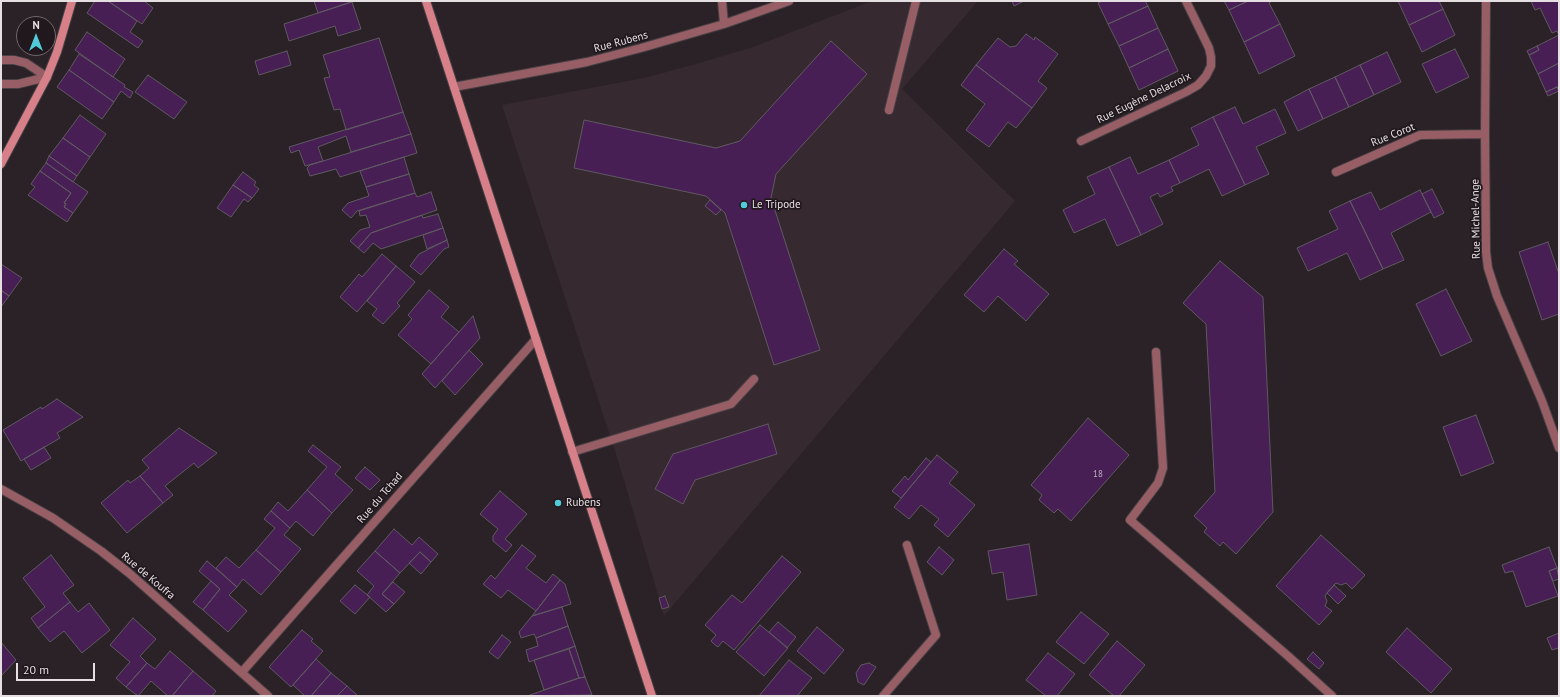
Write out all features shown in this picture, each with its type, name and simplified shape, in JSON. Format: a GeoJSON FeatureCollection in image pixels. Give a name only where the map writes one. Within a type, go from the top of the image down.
{"type":"FeatureCollection","features":[{"type":"Feature","properties":{"kind":"main road"},"geometry":{"type":"LineString","coordinates":[[1,164],[47,77],[57,52],[72,1]]}},
{"type":"Feature","properties":{"kind":"main road"},"geometry":{"type":"LineString","coordinates":[[426,1],[652,696]]}},
{"type":"Feature","properties":{"kind":"street"},"geometry":{"type":"LineString","coordinates":[[722,1],[724,24]]}},
{"type":"Feature","properties":{"kind":"street","name":"Rue Rubens"},"geometry":{"type":"LineString","coordinates":[[454,87],[587,62],[724,24],[789,1]]}},
{"type":"Feature","properties":{"kind":"street"},"geometry":{"type":"LineString","coordinates":[[889,110],[916,1]]}},
{"type":"Feature","properties":{"kind":"street","name":"Rue Eugène Delacroix"},"geometry":{"type":"LineString","coordinates":[[1082,141],[1186,92],[1198,85],[1206,76],[1211,66],[1209,48],[1186,1]]}},
{"type":"Feature","properties":{"kind":"street","name":"Rue Michel-Ange"},"geometry":{"type":"LineString","coordinates":[[1486,1],[1486,252],[1488,268],[1494,289],[1542,401],[1559,448]]}},
{"type":"Feature","properties":{"kind":"street"},"geometry":{"type":"LineString","coordinates":[[1,60],[14,60],[26,63],[47,77]]}},
{"type":"Feature","properties":{"kind":"street"},"geometry":{"type":"LineString","coordinates":[[1,84],[18,84],[47,77]]}},
{"type":"Feature","properties":{"kind":"street","name":"Rue Corot"},"geometry":{"type":"LineString","coordinates":[[1336,172],[1420,135],[1486,134]]}},
{"type":"Feature","properties":{"kind":"street","name":"Rue du Tchad"},"geometry":{"type":"LineString","coordinates":[[242,672],[536,339]]}},
{"type":"Feature","properties":{"kind":"street"},"geometry":{"type":"LineString","coordinates":[[1156,352],[1163,468],[1158,483],[1130,520],[1288,656],[1332,696]]}},
{"type":"Feature","properties":{"kind":"street"},"geometry":{"type":"LineString","coordinates":[[572,452],[731,404],[754,379]]}},
{"type":"Feature","properties":{"kind":"street","name":"Rue de Koufra"},"geometry":{"type":"LineString","coordinates":[[1,489],[53,518],[101,551],[129,573],[268,696]]}},
{"type":"Feature","properties":{"kind":"street"},"geometry":{"type":"LineString","coordinates":[[883,696],[936,636],[907,545]]}},
{"type":"Feature","properties":{"kind":"shaded area"},"geometry":{"type":"Polygon","coordinates":[[[872,1],[978,1],[902,89],[1015,201],[664,616],[662,609],[669,606],[666,596],[659,598],[617,457],[502,105],[648,77],[696,64],[753,47],[872,1]]]}},
{"type":"Feature","properties":{"kind":"building"},"geometry":{"type":"Polygon","coordinates":[[[95,1],[108,1],[137,21],[130,32],[143,41],[138,48],[87,13],[95,1]]]}},
{"type":"Feature","properties":{"kind":"building"},"geometry":{"type":"Polygon","coordinates":[[[108,1],[144,1],[153,8],[142,24],[108,1]]]}},
{"type":"Feature","properties":{"kind":"building"},"geometry":{"type":"Polygon","coordinates":[[[314,1],[354,1],[318,13],[314,1]]]}},
{"type":"Feature","properties":{"kind":"building"},"geometry":{"type":"Polygon","coordinates":[[[1012,1],[1024,1],[1014,6],[1012,1]]]}},
{"type":"Feature","properties":{"kind":"building"},"geometry":{"type":"Polygon","coordinates":[[[1102,1],[1145,1],[1148,6],[1108,24],[1098,3],[1102,1]]]}},
{"type":"Feature","properties":{"kind":"building"},"geometry":{"type":"Polygon","coordinates":[[[1224,1],[1248,1],[1229,10],[1224,1]]]}},
{"type":"Feature","properties":{"kind":"building"},"geometry":{"type":"Polygon","coordinates":[[[1248,1],[1272,1],[1269,3],[1280,24],[1244,42],[1229,10],[1248,1]]]}},
{"type":"Feature","properties":{"kind":"building"},"geometry":{"type":"Polygon","coordinates":[[[1398,1],[1439,1],[1443,9],[1409,25],[1398,1]]]}},
{"type":"Feature","properties":{"kind":"building"},"geometry":{"type":"Polygon","coordinates":[[[1531,1],[1559,1],[1559,35],[1557,31],[1552,33],[1540,8],[1535,10],[1531,1]]]}},
{"type":"Feature","properties":{"kind":"building"},"geometry":{"type":"Polygon","coordinates":[[[352,2],[361,29],[338,36],[335,26],[289,41],[284,24],[352,2]]]}},
{"type":"Feature","properties":{"kind":"building"},"geometry":{"type":"Polygon","coordinates":[[[1148,6],[1158,28],[1119,46],[1108,24],[1148,6]]]}},
{"type":"Feature","properties":{"kind":"building"},"geometry":{"type":"Polygon","coordinates":[[[1443,9],[1455,35],[1422,52],[1409,25],[1443,9]]]}},
{"type":"Feature","properties":{"kind":"building"},"geometry":{"type":"Polygon","coordinates":[[[1280,24],[1295,56],[1259,74],[1244,42],[1280,24]]]}},
{"type":"Feature","properties":{"kind":"building"},"geometry":{"type":"Polygon","coordinates":[[[1158,28],[1168,49],[1129,68],[1119,46],[1158,28]]]}},
{"type":"Feature","properties":{"kind":"building"},"geometry":{"type":"Polygon","coordinates":[[[87,32],[125,59],[113,77],[75,50],[87,32]]]}},
{"type":"Feature","properties":{"kind":"building"},"geometry":{"type":"Polygon","coordinates":[[[1026,34],[1034,40],[1035,37],[1058,54],[1038,81],[1047,88],[1032,108],[976,65],[998,38],[1010,47],[1016,46],[1026,34]]]}},
{"type":"Feature","properties":{"kind":"building"},"geometry":{"type":"Polygon","coordinates":[[[1559,35],[1559,63],[1538,74],[1529,55],[1539,50],[1537,46],[1559,35]]]}},
{"type":"Feature","properties":{"kind":"building"},"geometry":{"type":"Polygon","coordinates":[[[379,38],[403,112],[346,130],[340,109],[334,110],[324,78],[330,77],[323,55],[379,38]]]}},
{"type":"Feature","properties":{"kind":"building","name":"Le Tripode"},"geometry":{"type":"Polygon","coordinates":[[[831,41],[867,74],[776,174],[771,198],[820,350],[774,365],[725,213],[706,196],[574,168],[584,120],[716,148],[740,141],[831,41]]]}},
{"type":"Feature","properties":{"kind":"building"},"geometry":{"type":"Polygon","coordinates":[[[1537,46],[1539,50],[1529,55],[1527,51],[1537,46]]]}},
{"type":"Feature","properties":{"kind":"building"},"geometry":{"type":"Polygon","coordinates":[[[1168,49],[1178,71],[1139,90],[1129,68],[1168,49]]]}},
{"type":"Feature","properties":{"kind":"building"},"geometry":{"type":"Polygon","coordinates":[[[1455,49],[1469,77],[1436,93],[1422,64],[1455,49]]]}},
{"type":"Feature","properties":{"kind":"building"},"geometry":{"type":"Polygon","coordinates":[[[287,51],[291,65],[259,75],[255,61],[287,51]]]}},
{"type":"Feature","properties":{"kind":"building"},"geometry":{"type":"Polygon","coordinates":[[[1387,52],[1401,82],[1374,95],[1360,65],[1387,52]]]}},
{"type":"Feature","properties":{"kind":"building"},"geometry":{"type":"Polygon","coordinates":[[[79,54],[125,85],[124,87],[133,92],[130,98],[121,91],[114,102],[69,70],[79,54]]]}},
{"type":"Feature","properties":{"kind":"building"},"geometry":{"type":"Polygon","coordinates":[[[1559,63],[1559,91],[1557,87],[1546,92],[1538,74],[1559,63]]]}},
{"type":"Feature","properties":{"kind":"building"},"geometry":{"type":"Polygon","coordinates":[[[976,65],[1032,108],[1016,128],[1008,122],[989,147],[966,130],[985,104],[961,85],[976,65]]]}},
{"type":"Feature","properties":{"kind":"building"},"geometry":{"type":"Polygon","coordinates":[[[1360,65],[1374,95],[1349,107],[1335,77],[1360,65]]]}},
{"type":"Feature","properties":{"kind":"building"},"geometry":{"type":"Polygon","coordinates":[[[69,70],[114,102],[102,119],[57,87],[69,70]]]}},
{"type":"Feature","properties":{"kind":"building"},"geometry":{"type":"Polygon","coordinates":[[[148,75],[187,102],[174,119],[135,92],[148,75]]]}},
{"type":"Feature","properties":{"kind":"building"},"geometry":{"type":"Polygon","coordinates":[[[1335,77],[1349,107],[1323,119],[1309,89],[1335,77]]]}},
{"type":"Feature","properties":{"kind":"building"},"geometry":{"type":"Polygon","coordinates":[[[1557,87],[1559,91],[1548,96],[1546,92],[1557,87]]]}},
{"type":"Feature","properties":{"kind":"building"},"geometry":{"type":"Polygon","coordinates":[[[1309,89],[1323,119],[1298,131],[1284,102],[1309,89]]]}},
{"type":"Feature","properties":{"kind":"building"},"geometry":{"type":"Polygon","coordinates":[[[1235,107],[1243,124],[1275,109],[1286,133],[1256,147],[1269,174],[1245,185],[1213,117],[1235,107]]]}},
{"type":"Feature","properties":{"kind":"building"},"geometry":{"type":"Polygon","coordinates":[[[403,112],[411,134],[351,152],[346,136],[318,147],[323,161],[305,166],[299,150],[291,153],[289,147],[403,112]]]}},
{"type":"Feature","properties":{"kind":"building"},"geometry":{"type":"Polygon","coordinates":[[[80,115],[106,134],[90,157],[63,138],[80,115]]]}},
{"type":"Feature","properties":{"kind":"building"},"geometry":{"type":"Polygon","coordinates":[[[1213,117],[1245,185],[1222,196],[1209,169],[1180,183],[1169,160],[1199,145],[1191,128],[1213,117]]]}},
{"type":"Feature","properties":{"kind":"building"},"geometry":{"type":"Polygon","coordinates":[[[411,134],[417,153],[340,177],[336,169],[310,176],[307,168],[310,165],[411,134]]]}},
{"type":"Feature","properties":{"kind":"building"},"geometry":{"type":"Polygon","coordinates":[[[63,138],[90,157],[77,176],[49,156],[63,138]]]}},
{"type":"Feature","properties":{"kind":"building"},"geometry":{"type":"Polygon","coordinates":[[[49,156],[77,176],[73,182],[46,163],[49,156]]]}},
{"type":"Feature","properties":{"kind":"building"},"geometry":{"type":"Polygon","coordinates":[[[404,157],[409,174],[366,187],[360,171],[404,157]]]}},
{"type":"Feature","properties":{"kind":"building"},"geometry":{"type":"Polygon","coordinates":[[[1130,157],[1138,174],[1169,160],[1180,183],[1171,187],[1173,191],[1160,197],[1158,193],[1150,197],[1163,224],[1141,235],[1109,167],[1130,157]]]}},
{"type":"Feature","properties":{"kind":"building"},"geometry":{"type":"Polygon","coordinates":[[[46,163],[88,192],[73,213],[64,207],[66,204],[64,203],[71,193],[40,171],[46,163]]]}},
{"type":"Feature","properties":{"kind":"building"},"geometry":{"type":"Polygon","coordinates":[[[1109,167],[1141,235],[1117,246],[1105,219],[1074,233],[1063,210],[1095,194],[1087,177],[1109,167]]]}},
{"type":"Feature","properties":{"kind":"building"},"geometry":{"type":"Polygon","coordinates":[[[40,171],[71,193],[64,203],[66,204],[64,207],[73,213],[67,222],[28,195],[35,187],[31,184],[40,171]]]}},
{"type":"Feature","properties":{"kind":"building"},"geometry":{"type":"Polygon","coordinates":[[[243,172],[256,182],[254,185],[259,189],[252,198],[233,185],[243,172]]]}},
{"type":"Feature","properties":{"kind":"building"},"geometry":{"type":"Polygon","coordinates":[[[409,174],[415,193],[357,211],[351,218],[342,210],[348,203],[369,196],[366,187],[409,174]]]}},
{"type":"Feature","properties":{"kind":"building"},"geometry":{"type":"Polygon","coordinates":[[[233,185],[252,198],[248,202],[244,199],[231,217],[217,208],[233,185]]]}},
{"type":"Feature","properties":{"kind":"building"},"geometry":{"type":"Polygon","coordinates":[[[1432,189],[1444,213],[1434,218],[1422,194],[1432,189]]]}},
{"type":"Feature","properties":{"kind":"building"},"geometry":{"type":"Polygon","coordinates":[[[1420,190],[1431,212],[1391,233],[1404,260],[1383,269],[1350,201],[1371,192],[1380,210],[1420,190]]]}},
{"type":"Feature","properties":{"kind":"building"},"geometry":{"type":"Polygon","coordinates":[[[431,192],[437,210],[371,233],[358,248],[350,241],[360,230],[370,227],[366,215],[360,216],[359,211],[415,193],[417,197],[431,192]]]}},
{"type":"Feature","properties":{"kind":"building"},"geometry":{"type":"Polygon","coordinates":[[[710,200],[721,210],[716,215],[705,206],[710,200]]]}},
{"type":"Feature","properties":{"kind":"building"},"geometry":{"type":"Polygon","coordinates":[[[1350,201],[1383,269],[1360,280],[1347,253],[1308,271],[1297,248],[1338,229],[1329,211],[1350,201]]]}},
{"type":"Feature","properties":{"kind":"building"},"geometry":{"type":"Polygon","coordinates":[[[438,214],[443,228],[381,249],[373,243],[364,253],[358,248],[371,233],[422,215],[423,218],[438,214]]]}},
{"type":"Feature","properties":{"kind":"building"},"geometry":{"type":"Polygon","coordinates":[[[443,228],[447,240],[427,249],[423,235],[443,228]]]}},
{"type":"Feature","properties":{"kind":"building"},"geometry":{"type":"Polygon","coordinates":[[[447,240],[449,247],[444,249],[421,275],[410,266],[419,254],[447,240]]]}},
{"type":"Feature","properties":{"kind":"building"},"geometry":{"type":"Polygon","coordinates":[[[1548,242],[1559,274],[1559,314],[1542,320],[1519,252],[1548,242]]]}},
{"type":"Feature","properties":{"kind":"building"},"geometry":{"type":"Polygon","coordinates":[[[1004,249],[1018,261],[1014,264],[1049,294],[1026,321],[998,296],[984,312],[964,295],[1004,249]]]}},
{"type":"Feature","properties":{"kind":"building"},"geometry":{"type":"Polygon","coordinates":[[[382,254],[396,266],[357,312],[340,297],[359,274],[362,277],[382,254]]]}},
{"type":"Feature","properties":{"kind":"building"},"geometry":{"type":"Polygon","coordinates":[[[1220,261],[1263,297],[1273,512],[1236,554],[1223,542],[1220,546],[1204,532],[1207,528],[1194,516],[1215,492],[1206,324],[1183,303],[1220,261]]]}},
{"type":"Feature","properties":{"kind":"building"},"geometry":{"type":"Polygon","coordinates":[[[1,264],[22,278],[9,296],[1,290],[1,264]]]}},
{"type":"Feature","properties":{"kind":"building"},"geometry":{"type":"Polygon","coordinates":[[[396,266],[415,282],[397,303],[400,306],[383,324],[372,315],[377,309],[367,301],[396,266]]]}},
{"type":"Feature","properties":{"kind":"building"},"geometry":{"type":"Polygon","coordinates":[[[1446,289],[1472,341],[1441,356],[1416,304],[1446,289]]]}},
{"type":"Feature","properties":{"kind":"building"},"geometry":{"type":"Polygon","coordinates":[[[1,290],[9,296],[1,307],[1,290]]]}},
{"type":"Feature","properties":{"kind":"building"},"geometry":{"type":"Polygon","coordinates":[[[429,290],[449,307],[441,317],[459,332],[431,364],[398,335],[412,319],[408,315],[429,290]]]}},
{"type":"Feature","properties":{"kind":"building"},"geometry":{"type":"Polygon","coordinates":[[[473,316],[480,338],[435,388],[422,374],[473,316]]]}},
{"type":"Feature","properties":{"kind":"building"},"geometry":{"type":"Polygon","coordinates":[[[469,350],[483,364],[455,395],[442,381],[469,350]]]}},
{"type":"Feature","properties":{"kind":"building"},"geometry":{"type":"Polygon","coordinates":[[[57,399],[83,417],[57,433],[60,438],[21,461],[3,430],[41,407],[42,409],[57,399]]]}},
{"type":"Feature","properties":{"kind":"building"},"geometry":{"type":"Polygon","coordinates":[[[1476,415],[1494,463],[1461,476],[1443,427],[1476,415]]]}},
{"type":"Feature","properties":{"kind":"building"},"geometry":{"type":"Polygon","coordinates":[[[1088,418],[1129,455],[1071,521],[1058,509],[1054,513],[1039,500],[1042,495],[1031,485],[1088,418]]]}},
{"type":"Feature","properties":{"kind":"building"},"geometry":{"type":"Polygon","coordinates":[[[768,424],[777,454],[695,480],[683,504],[655,489],[673,454],[768,424]]]}},
{"type":"Feature","properties":{"kind":"building"},"geometry":{"type":"Polygon","coordinates":[[[179,428],[217,453],[198,468],[194,463],[165,486],[173,495],[163,503],[140,476],[149,468],[142,460],[179,428]]]}},
{"type":"Feature","properties":{"kind":"building"},"geometry":{"type":"Polygon","coordinates":[[[313,445],[341,467],[335,474],[353,490],[332,513],[307,490],[327,467],[308,451],[313,445]]]}},
{"type":"Feature","properties":{"kind":"building"},"geometry":{"type":"Polygon","coordinates":[[[44,447],[51,458],[31,470],[24,459],[44,447]]]}},
{"type":"Feature","properties":{"kind":"building"},"geometry":{"type":"Polygon","coordinates":[[[937,455],[958,472],[949,483],[975,505],[948,537],[934,525],[939,519],[921,505],[909,519],[894,507],[937,455]]]}},
{"type":"Feature","properties":{"kind":"building"},"geometry":{"type":"Polygon","coordinates":[[[926,458],[931,462],[901,498],[892,491],[905,476],[908,480],[926,458]]]}},
{"type":"Feature","properties":{"kind":"building"},"geometry":{"type":"Polygon","coordinates":[[[365,467],[380,480],[370,490],[355,478],[365,467]]]}},
{"type":"Feature","properties":{"kind":"building"},"geometry":{"type":"Polygon","coordinates":[[[140,476],[163,503],[127,533],[101,503],[128,480],[130,483],[140,476]]]}},
{"type":"Feature","properties":{"kind":"building"},"geometry":{"type":"Polygon","coordinates":[[[307,490],[332,513],[313,536],[296,521],[290,528],[271,511],[278,502],[288,511],[307,490]]]}},
{"type":"Feature","properties":{"kind":"building"},"geometry":{"type":"Polygon","coordinates":[[[500,491],[527,514],[505,539],[512,545],[506,552],[493,541],[493,536],[498,529],[480,514],[500,491]]]}},
{"type":"Feature","properties":{"kind":"building"},"geometry":{"type":"Polygon","coordinates":[[[271,511],[290,528],[284,535],[301,549],[281,572],[256,550],[275,528],[264,519],[271,511]]]}},
{"type":"Feature","properties":{"kind":"building"},"geometry":{"type":"Polygon","coordinates":[[[394,529],[412,545],[419,537],[438,554],[431,562],[420,552],[400,573],[375,551],[394,529]]]}},
{"type":"Feature","properties":{"kind":"building"},"geometry":{"type":"Polygon","coordinates":[[[1321,535],[1365,575],[1352,589],[1346,583],[1341,585],[1336,583],[1325,596],[1327,601],[1325,606],[1332,611],[1319,625],[1276,586],[1321,535]]]}},
{"type":"Feature","properties":{"kind":"building"},"geometry":{"type":"Polygon","coordinates":[[[1029,544],[1037,595],[1007,600],[1003,572],[992,574],[988,551],[1029,544]]]}},
{"type":"Feature","properties":{"kind":"building"},"geometry":{"type":"Polygon","coordinates":[[[522,545],[536,556],[526,568],[546,583],[553,574],[560,580],[536,611],[508,590],[501,598],[483,584],[491,575],[495,579],[522,545]]]}},
{"type":"Feature","properties":{"kind":"building"},"geometry":{"type":"Polygon","coordinates":[[[939,547],[954,560],[942,575],[927,562],[939,547]]]}},
{"type":"Feature","properties":{"kind":"building"},"geometry":{"type":"Polygon","coordinates":[[[1549,547],[1557,568],[1549,571],[1558,596],[1526,607],[1513,571],[1505,573],[1502,565],[1549,547]]]}},
{"type":"Feature","properties":{"kind":"building"},"geometry":{"type":"Polygon","coordinates":[[[256,550],[281,572],[261,595],[243,579],[237,587],[216,568],[226,557],[239,568],[256,550]]]}},
{"type":"Feature","properties":{"kind":"building"},"geometry":{"type":"Polygon","coordinates":[[[375,551],[400,573],[382,594],[394,604],[386,612],[367,595],[374,586],[357,571],[375,551]]]}},
{"type":"Feature","properties":{"kind":"building"},"geometry":{"type":"Polygon","coordinates":[[[420,552],[431,562],[421,574],[409,563],[420,552]]]}},
{"type":"Feature","properties":{"kind":"building"},"geometry":{"type":"Polygon","coordinates":[[[51,555],[74,585],[63,593],[70,602],[38,628],[31,618],[45,607],[23,578],[51,555]]]}},
{"type":"Feature","properties":{"kind":"building"},"geometry":{"type":"Polygon","coordinates":[[[782,556],[801,572],[734,650],[723,641],[718,647],[711,641],[716,635],[705,625],[732,595],[742,603],[782,556]]]}},
{"type":"Feature","properties":{"kind":"building"},"geometry":{"type":"Polygon","coordinates":[[[207,561],[237,587],[229,595],[247,611],[228,632],[203,610],[220,589],[199,571],[207,561]]]}},
{"type":"Feature","properties":{"kind":"building"},"geometry":{"type":"Polygon","coordinates":[[[1557,568],[1559,579],[1553,581],[1549,571],[1557,568]]]}},
{"type":"Feature","properties":{"kind":"building"},"geometry":{"type":"Polygon","coordinates":[[[560,580],[565,584],[571,604],[532,616],[560,580]]]}},
{"type":"Feature","properties":{"kind":"building"},"geometry":{"type":"Polygon","coordinates":[[[211,581],[220,589],[203,610],[193,602],[211,581]]]}},
{"type":"Feature","properties":{"kind":"building"},"geometry":{"type":"Polygon","coordinates":[[[393,582],[405,592],[394,604],[382,594],[393,582]]]}},
{"type":"Feature","properties":{"kind":"building"},"geometry":{"type":"Polygon","coordinates":[[[355,585],[370,597],[355,614],[340,601],[355,585]]]}},
{"type":"Feature","properties":{"kind":"building"},"geometry":{"type":"Polygon","coordinates":[[[1334,585],[1346,596],[1338,604],[1327,593],[1334,585]]]}},
{"type":"Feature","properties":{"kind":"building"},"geometry":{"type":"Polygon","coordinates":[[[665,596],[669,607],[662,609],[659,598],[665,596]]]}},
{"type":"Feature","properties":{"kind":"building"},"geometry":{"type":"Polygon","coordinates":[[[70,602],[78,612],[89,603],[110,630],[82,653],[64,631],[50,642],[38,628],[70,602]]]}},
{"type":"Feature","properties":{"kind":"building"},"geometry":{"type":"Polygon","coordinates":[[[562,607],[568,626],[536,638],[534,634],[521,638],[519,632],[532,616],[562,607]]]}},
{"type":"Feature","properties":{"kind":"building"},"geometry":{"type":"Polygon","coordinates":[[[1081,612],[1109,634],[1084,664],[1056,642],[1081,612]]]}},
{"type":"Feature","properties":{"kind":"building"},"geometry":{"type":"Polygon","coordinates":[[[133,618],[156,639],[140,656],[147,663],[126,687],[116,678],[130,662],[110,645],[133,618]]]}},
{"type":"Feature","properties":{"kind":"building"},"geometry":{"type":"Polygon","coordinates":[[[778,622],[796,637],[787,648],[769,632],[778,622]]]}},
{"type":"Feature","properties":{"kind":"building"},"geometry":{"type":"Polygon","coordinates":[[[760,625],[788,648],[764,676],[736,652],[760,625]]]}},
{"type":"Feature","properties":{"kind":"building"},"geometry":{"type":"Polygon","coordinates":[[[568,626],[575,646],[529,662],[526,650],[538,646],[536,638],[568,626]]]}},
{"type":"Feature","properties":{"kind":"building"},"geometry":{"type":"Polygon","coordinates":[[[817,627],[844,650],[824,674],[797,651],[817,627]]]}},
{"type":"Feature","properties":{"kind":"building"},"geometry":{"type":"Polygon","coordinates":[[[1407,628],[1452,669],[1431,693],[1386,652],[1407,628]]]}},
{"type":"Feature","properties":{"kind":"building"},"geometry":{"type":"Polygon","coordinates":[[[302,630],[313,639],[311,641],[323,651],[291,687],[269,667],[302,630]]]}},
{"type":"Feature","properties":{"kind":"building"},"geometry":{"type":"Polygon","coordinates":[[[1559,633],[1559,650],[1558,648],[1552,650],[1547,638],[1559,633]]]}},
{"type":"Feature","properties":{"kind":"building"},"geometry":{"type":"Polygon","coordinates":[[[502,635],[511,642],[498,659],[489,652],[502,635]]]}},
{"type":"Feature","properties":{"kind":"building"},"geometry":{"type":"Polygon","coordinates":[[[1117,641],[1145,665],[1119,696],[1114,696],[1089,675],[1117,641]]]}},
{"type":"Feature","properties":{"kind":"building"},"geometry":{"type":"Polygon","coordinates":[[[1,642],[16,660],[1,676],[1,642]]]}},
{"type":"Feature","properties":{"kind":"building"},"geometry":{"type":"Polygon","coordinates":[[[575,646],[585,677],[579,678],[569,649],[575,646]]]}},
{"type":"Feature","properties":{"kind":"building"},"geometry":{"type":"Polygon","coordinates":[[[569,649],[579,678],[544,690],[534,660],[569,649]]]}},
{"type":"Feature","properties":{"kind":"building"},"geometry":{"type":"Polygon","coordinates":[[[170,651],[193,671],[172,696],[168,696],[151,681],[138,696],[126,687],[147,663],[155,669],[170,651]]]}},
{"type":"Feature","properties":{"kind":"building"},"geometry":{"type":"Polygon","coordinates":[[[1313,652],[1324,663],[1319,669],[1307,659],[1313,652]]]}},
{"type":"Feature","properties":{"kind":"building"},"geometry":{"type":"Polygon","coordinates":[[[1048,653],[1075,674],[1057,696],[1046,696],[1026,680],[1048,653]]]}},
{"type":"Feature","properties":{"kind":"building"},"geometry":{"type":"Polygon","coordinates":[[[316,659],[331,673],[311,696],[305,696],[293,685],[316,659]]]}},
{"type":"Feature","properties":{"kind":"building"},"geometry":{"type":"Polygon","coordinates":[[[789,660],[812,678],[797,696],[759,696],[789,660]]]}},
{"type":"Feature","properties":{"kind":"building"},"geometry":{"type":"Polygon","coordinates":[[[869,663],[876,667],[864,685],[858,682],[856,673],[861,665],[869,663]]]}},
{"type":"Feature","properties":{"kind":"building"},"geometry":{"type":"Polygon","coordinates":[[[193,671],[216,691],[212,696],[172,696],[193,671]]]}},
{"type":"Feature","properties":{"kind":"building"},"geometry":{"type":"Polygon","coordinates":[[[331,673],[347,686],[337,696],[311,696],[331,673]]]}},
{"type":"Feature","properties":{"kind":"building"},"geometry":{"type":"Polygon","coordinates":[[[585,677],[592,695],[527,696],[579,678],[585,677]]]}},
{"type":"Feature","properties":{"kind":"building"},"geometry":{"type":"Polygon","coordinates":[[[347,686],[358,696],[337,696],[347,686]]]}},
{"type":"Feature","properties":{"kind":"place","name":"Le Tripode"},"geometry":{"type":"Point","coordinates":[744,205]}},
{"type":"Feature","properties":{"kind":"place","name":"Rubens"},"geometry":{"type":"Point","coordinates":[558,503]}}]}
